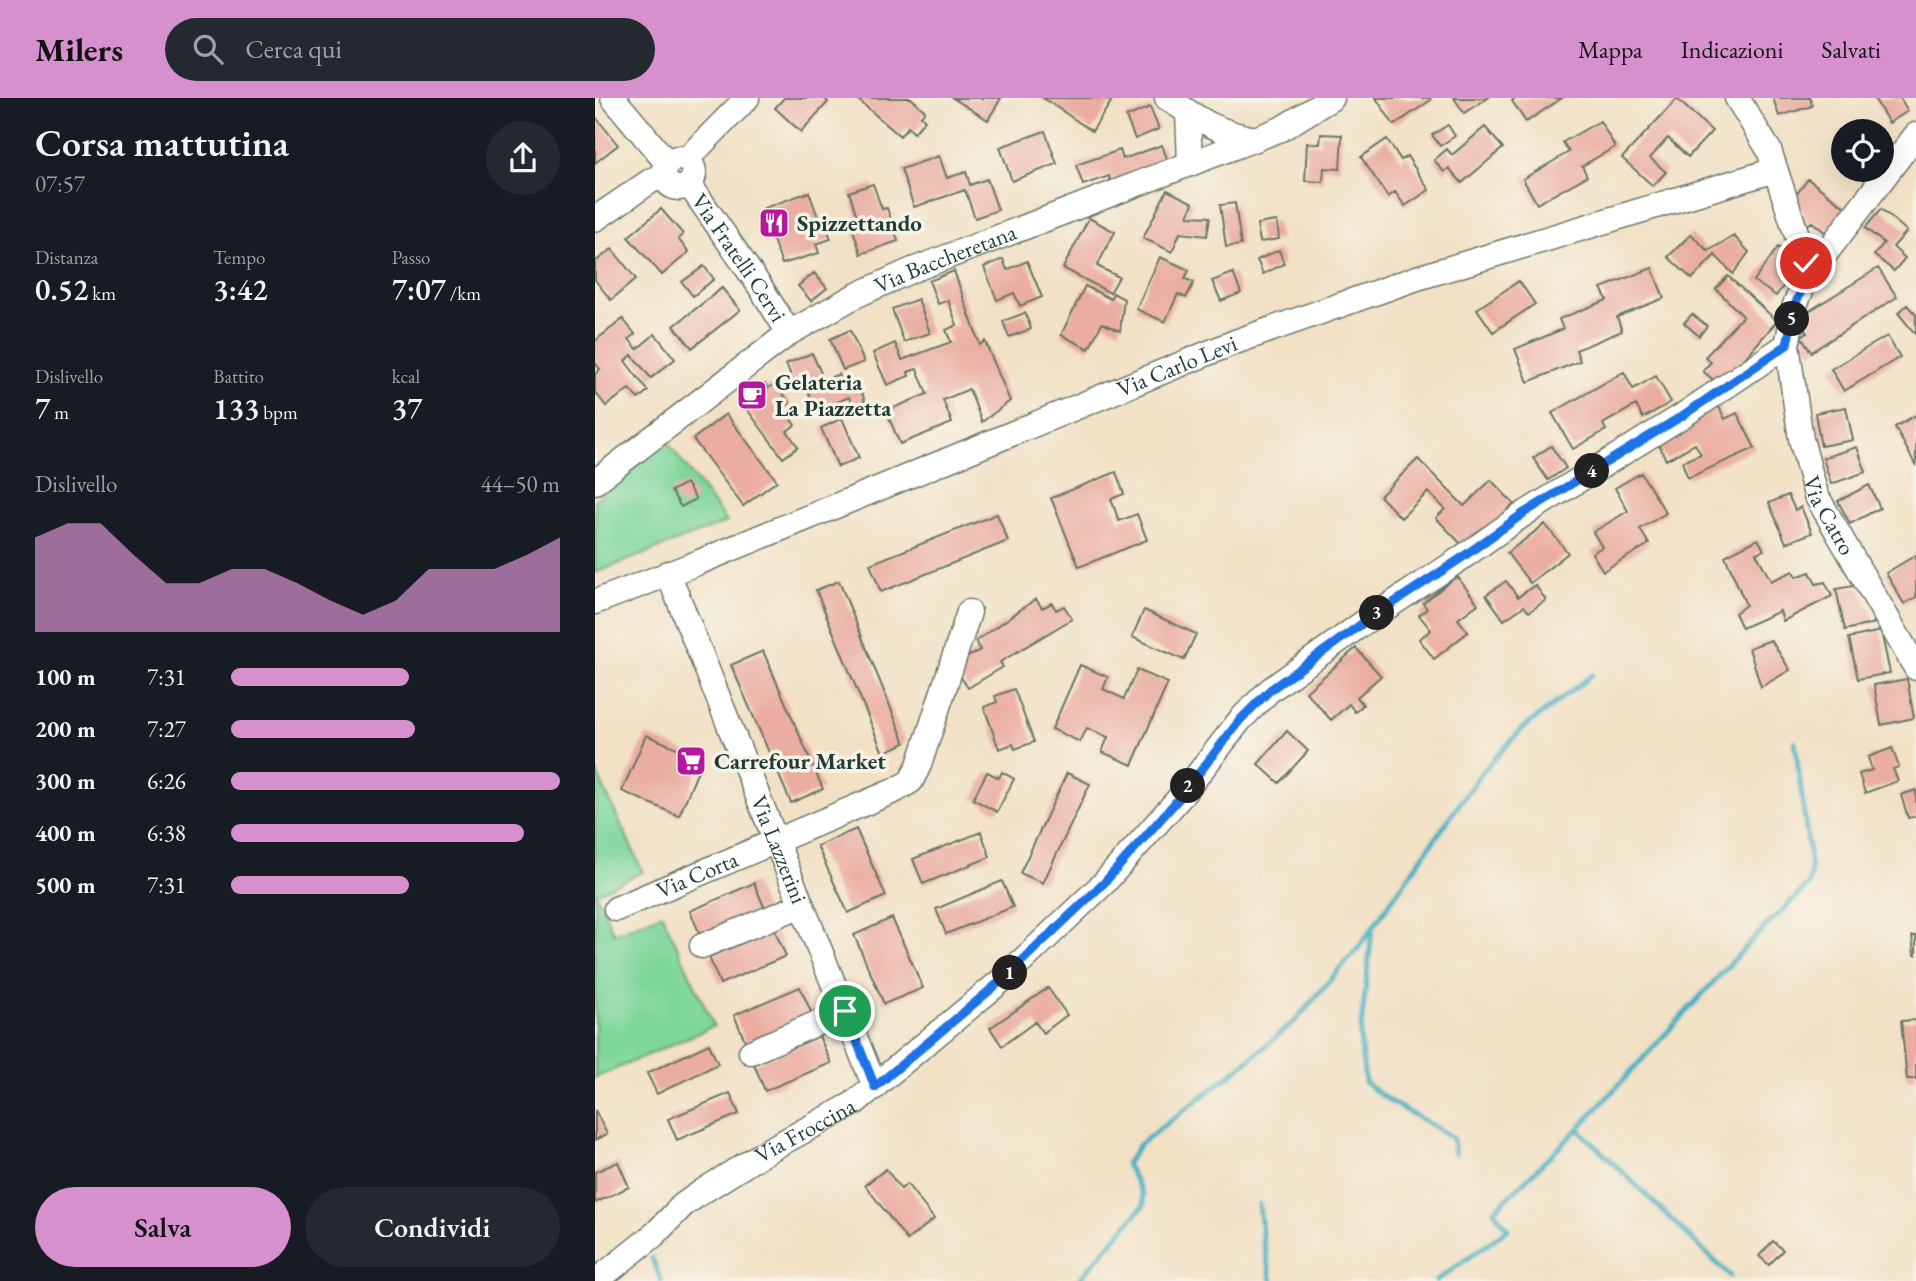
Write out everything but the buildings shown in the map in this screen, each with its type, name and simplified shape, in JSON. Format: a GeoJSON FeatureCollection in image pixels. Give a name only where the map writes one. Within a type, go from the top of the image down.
{"type":"FeatureCollection","features":[{"type":"Feature","properties":{"kind":"street","name":"Via Fratelli Cervi"},"geometry":{"type":"LineString","coordinates":[[613,98],[677,171],[761,288],[789,333]]}},
{"type":"Feature","properties":{"kind":"street"},"geometry":{"type":"LineString","coordinates":[[595,219],[652,180],[677,171],[747,98]]}},
{"type":"Feature","properties":{"kind":"street"},"geometry":{"type":"LineString","coordinates":[[1167,98],[1231,135],[1256,139]]}},
{"type":"Feature","properties":{"kind":"street","name":"Via Baccheretana"},"geometry":{"type":"LineString","coordinates":[[595,482],[789,333],[855,296],[910,271],[1281,129],[1332,98]]}},
{"type":"Feature","properties":{"kind":"street"},"geometry":{"type":"LineString","coordinates":[[1737,98],[1769,150],[1806,263],[1806,279]]}},
{"type":"Feature","properties":{"kind":"street"},"geometry":{"type":"LineString","coordinates":[[1188,112],[1190,164]]}},
{"type":"Feature","properties":{"kind":"street"},"geometry":{"type":"LineString","coordinates":[[1806,279],[1905,169],[1916,135]]}},
{"type":"Feature","properties":{"kind":"street","name":"Via Carlo Levi"},"geometry":{"type":"LineString","coordinates":[[595,602],[1248,338],[1417,278],[1775,170]]}},
{"type":"Feature","properties":{"kind":"street","name":"Via Catro"},"geometry":{"type":"LineString","coordinates":[[1806,279],[1795,305],[1787,345],[1801,439],[1816,495],[1916,668]]}},
{"type":"Feature","properties":{"kind":"street","name":"Via Froccina"},"geometry":{"type":"LineString","coordinates":[[596,1281],[654,1235],[683,1205],[703,1191],[767,1151],[853,1104],[1002,980],[1104,883],[1182,795],[1240,720],[1256,702],[1286,678],[1524,513],[1682,416],[1787,345]]}},
{"type":"Feature","properties":{"kind":"street","name":"Via Lazzerini"},"geometry":{"type":"LineString","coordinates":[[669,573],[875,1087]]}},
{"type":"Feature","properties":{"kind":"street","name":"Via Corta"},"geometry":{"type":"LineString","coordinates":[[616,909],[896,790],[911,780],[919,765],[969,612]]}},
{"type":"Feature","properties":{"kind":"street"},"geometry":{"type":"LineString","coordinates":[[702,946],[802,905]]}},
{"type":"Feature","properties":{"kind":"street"},"geometry":{"type":"LineString","coordinates":[[751,1052],[845,1011]]}},
{"type":"Feature","properties":{"kind":"green space"},"geometry":{"type":"Polygon","coordinates":[[[666,440],[727,522],[595,573],[595,500],[666,440]]]}},
{"type":"Feature","properties":{"kind":"green space"},"geometry":{"type":"Polygon","coordinates":[[[595,769],[643,872],[596,893],[614,934],[662,914],[714,1026],[595,1078],[595,769]]]}},
{"type":"Feature","properties":{"kind":"waterway"},"geometry":{"type":"LineString","coordinates":[[1078,1281],[1144,1205],[1142,1193],[1126,1164],[1140,1144],[1294,1022],[1358,948],[1482,772],[1522,729],[1592,675]]}},
{"type":"Feature","properties":{"kind":"waterway"},"geometry":{"type":"LineString","coordinates":[[1436,1281],[1508,1229],[1494,1211],[1578,1129],[1754,938],[1809,884],[1811,868],[1795,742]]}},
{"type":"Feature","properties":{"kind":"waterway"},"geometry":{"type":"LineString","coordinates":[[1372,931],[1360,1037],[1365,1082],[1396,1105],[1453,1138],[1455,1154]]}},
{"type":"Feature","properties":{"kind":"waterway"},"geometry":{"type":"LineString","coordinates":[[1578,1129],[1730,1276]]}},
{"type":"Feature","properties":{"kind":"waterway"},"geometry":{"type":"LineString","coordinates":[[1259,1204],[1263,1241],[1272,1281]]}},
{"type":"Feature","properties":{"kind":"waterway"},"geometry":{"type":"LineString","coordinates":[[652,1258],[661,1281]]}},
{"type":"Feature","properties":{"kind":"place","name":"Spizzettando"},"geometry":{"type":"Point","coordinates":[774,223]}},
{"type":"Feature","properties":{"kind":"place","name":"Gelateria La Piazzetta"},"geometry":{"type":"Point","coordinates":[752,395]}},
{"type":"Feature","properties":{"kind":"place","name":"Carrefour Market"},"geometry":{"type":"Point","coordinates":[691,761]}},
{"type":"Feature","properties":{"kind":"route"},"geometry":{"type":"LineString","coordinates":[[845,1011],[875,1087],[1002,980],[1104,883],[1182,795],[1240,720],[1270,690],[1524,513],[1682,416],[1787,345],[1795,305],[1806,279],[1806,263]]}}]}
